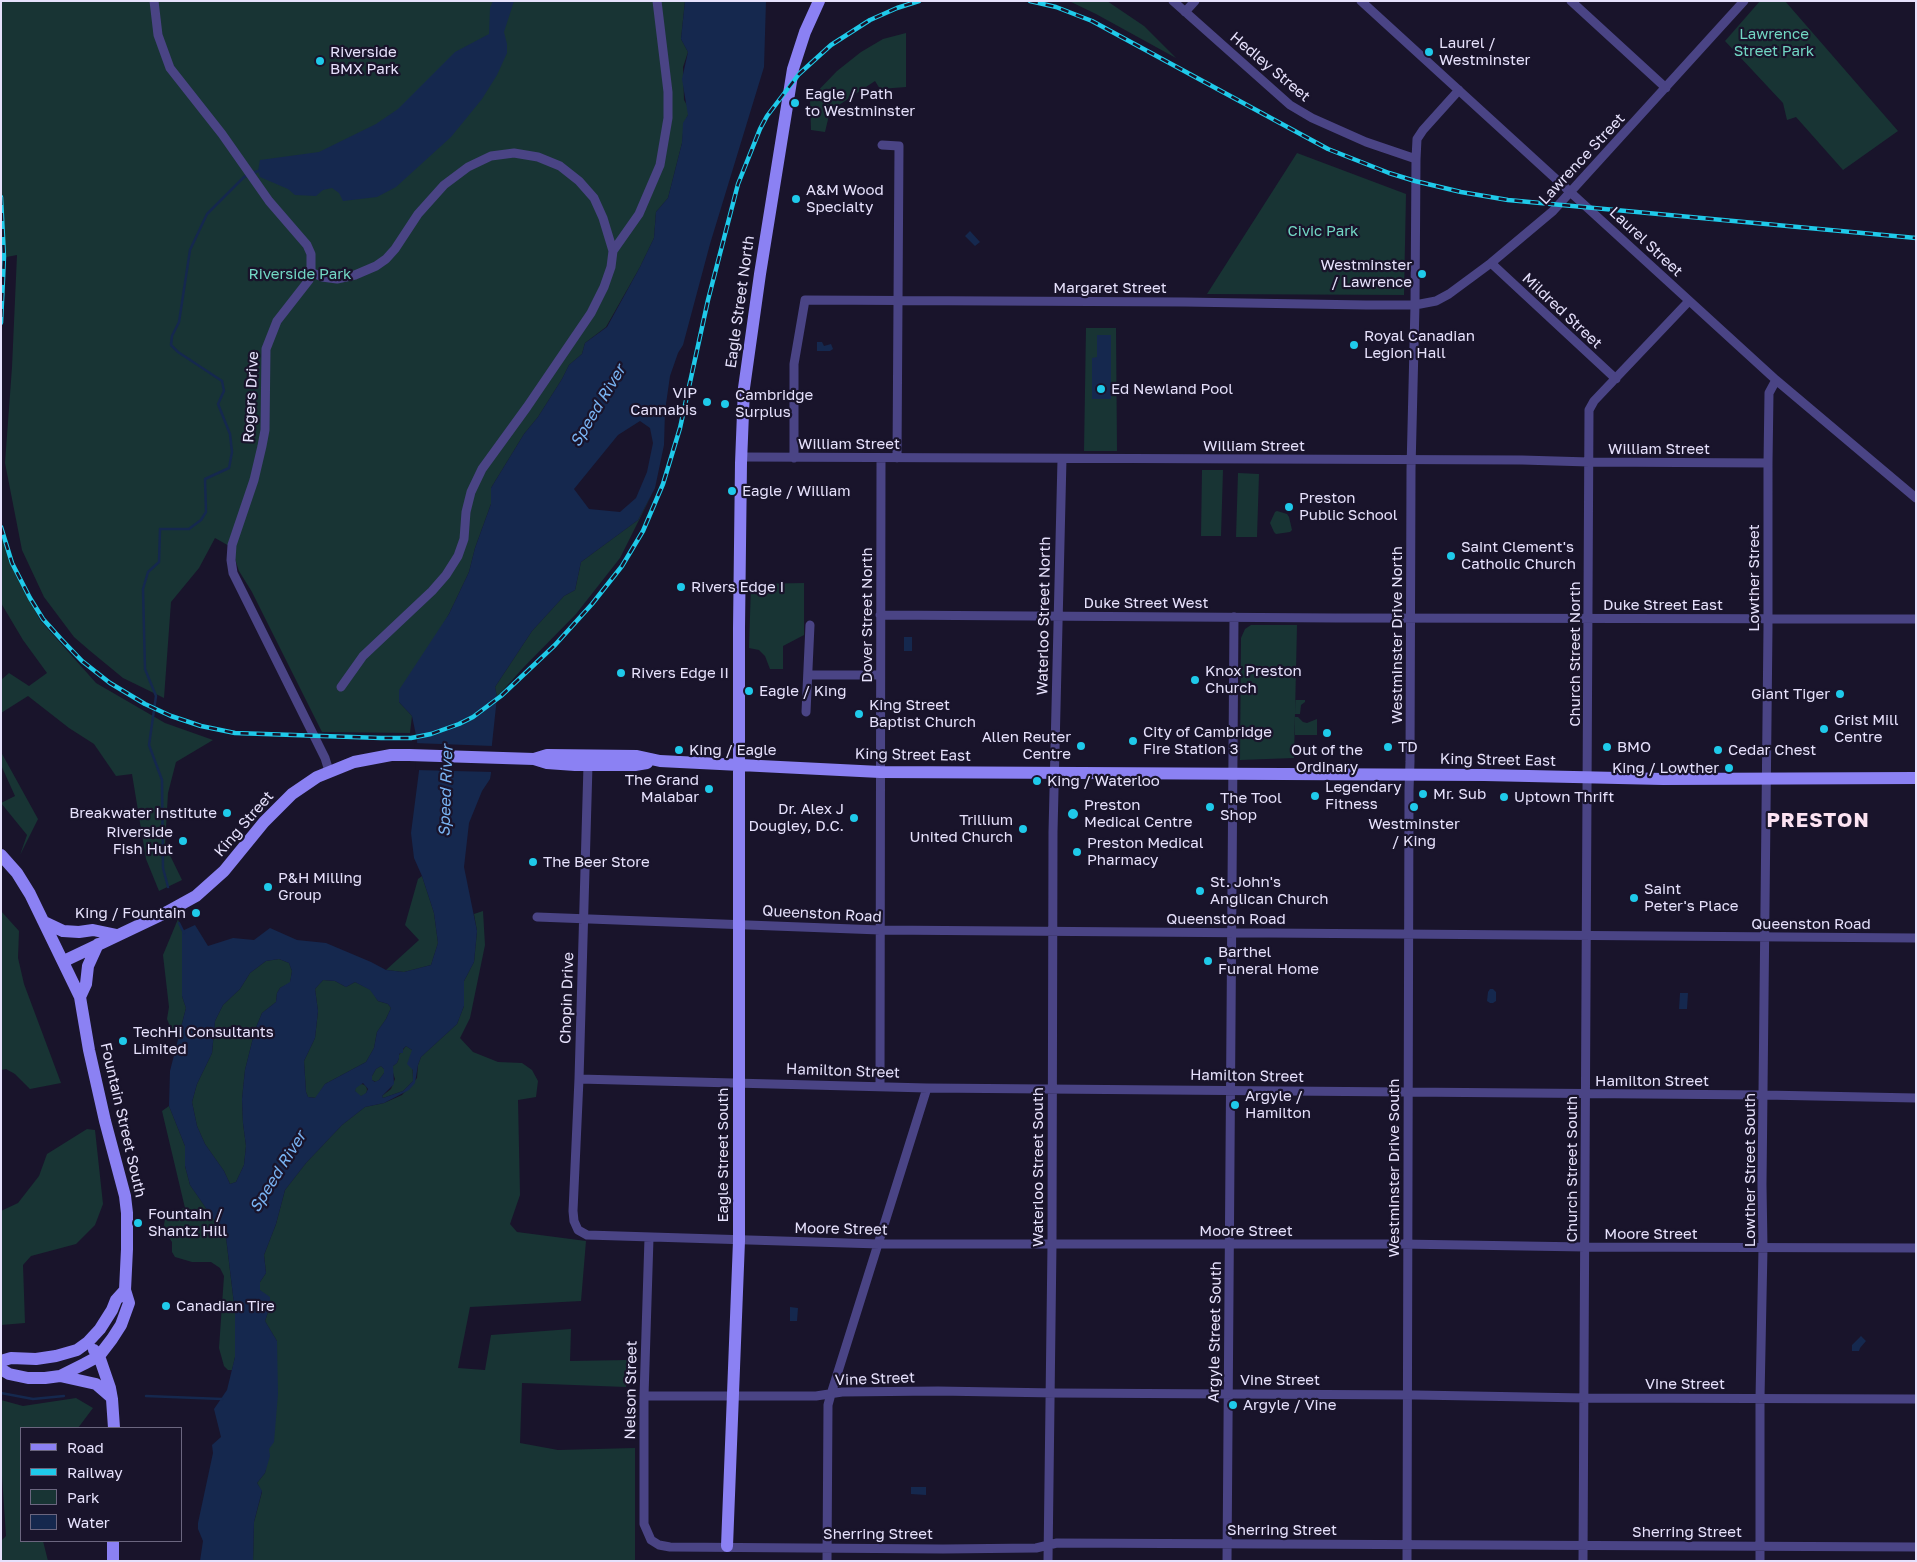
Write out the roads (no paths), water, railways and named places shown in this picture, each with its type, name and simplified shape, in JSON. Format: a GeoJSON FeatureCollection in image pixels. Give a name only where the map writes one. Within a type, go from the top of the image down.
{"type":"FeatureCollection","features":[{"type":"Feature","properties":{"kind":"main road","name":"Eagle Street North"},"geometry":{"type":"LineString","coordinates":[[740,765],[739,628],[741,457],[744,388],[786,109],[794,69],[805,32],[819,1]]}},
{"type":"Feature","properties":{"kind":"main road","name":"King Street"},"geometry":{"type":"LineString","coordinates":[[64,961],[184,903],[206,888],[224,871],[279,805],[305,784],[329,771],[373,757],[409,755],[493,757]]}},
{"type":"Feature","properties":{"kind":"main road","name":"King Street East"},"geometry":{"type":"LineString","coordinates":[[493,757],[534,758],[547,755],[637,756],[660,761],[880,772],[1767,779],[1916,778]]}},
{"type":"Feature","properties":{"kind":"main road","name":"King Street East"},"geometry":{"type":"LineString","coordinates":[[534,758],[547,763],[588,765],[635,765],[660,761]]}},
{"type":"Feature","properties":{"kind":"main road","name":"Eagle Street South"},"geometry":{"type":"LineString","coordinates":[[727,1546],[739,1241],[740,765]]}},
{"type":"Feature","properties":{"kind":"main road","name":"Fountain Street South"},"geometry":{"type":"LineString","coordinates":[[1,855],[17,873],[64,961],[80,998],[103,1112],[125,1196],[127,1240],[125,1290],[129,1303],[126,1316],[117,1332],[99,1356]]}},
{"type":"Feature","properties":{"kind":"main road"},"geometry":{"type":"LineString","coordinates":[[44,922],[63,931],[79,932],[93,930],[117,935]]}},
{"type":"Feature","properties":{"kind":"main road"},"geometry":{"type":"LineString","coordinates":[[80,998],[86,984],[88,966],[98,944]]}},
{"type":"Feature","properties":{"kind":"main road"},"geometry":{"type":"LineString","coordinates":[[1,1361],[11,1358],[36,1359],[77,1350],[88,1342],[105,1322],[116,1300],[125,1290]]}},
{"type":"Feature","properties":{"kind":"main road"},"geometry":{"type":"LineString","coordinates":[[88,1342],[99,1356],[112,1399],[114,1427]]}},
{"type":"Feature","properties":{"kind":"main road"},"geometry":{"type":"LineString","coordinates":[[60,1376],[99,1356]]}},
{"type":"Feature","properties":{"kind":"main road"},"geometry":{"type":"LineString","coordinates":[[1,1369],[9,1374],[28,1378],[60,1376],[88,1381],[96,1384],[112,1399]]}},
{"type":"Feature","properties":{"kind":"main road"},"geometry":{"type":"LineString","coordinates":[[113,1542],[113,1561]]}},
{"type":"Feature","properties":{"kind":"street"},"geometry":{"type":"LineString","coordinates":[[154,1],[158,35],[170,68],[306,246],[311,254],[311,272],[322,277],[337,279],[355,275],[376,266],[395,249],[418,214],[444,185],[468,167],[491,156],[514,153],[538,157],[560,166],[579,180],[594,198],[604,218],[612,251],[611,267],[606,280],[591,313],[482,469],[471,492],[466,512],[464,539],[458,556],[446,575],[432,591],[363,656],[341,687]]}},
{"type":"Feature","properties":{"kind":"street"},"geometry":{"type":"LineString","coordinates":[[612,251],[639,214],[660,164],[665,144],[668,92],[657,1]]}},
{"type":"Feature","properties":{"kind":"street","name":"Hedley Street"},"geometry":{"type":"LineString","coordinates":[[1173,1],[1290,105],[1312,118],[1366,142],[1416,159]]}},
{"type":"Feature","properties":{"kind":"street"},"geometry":{"type":"LineString","coordinates":[[1185,12],[1195,1]]}},
{"type":"Feature","properties":{"kind":"street","name":"Laurel Street"},"geometry":{"type":"LineString","coordinates":[[1361,1],[1776,380],[1916,498]]}},
{"type":"Feature","properties":{"kind":"street"},"geometry":{"type":"LineString","coordinates":[[1571,1],[1666,88]]}},
{"type":"Feature","properties":{"kind":"street","name":"Lawrence Street"},"geometry":{"type":"LineString","coordinates":[[1415,305],[1436,301],[1449,294],[1491,263],[1553,212],[1744,1]]}},
{"type":"Feature","properties":{"kind":"street","name":"Westminster Drive North"},"geometry":{"type":"LineString","coordinates":[[1409,775],[1417,139],[1459,90]]}},
{"type":"Feature","properties":{"kind":"street"},"geometry":{"type":"LineString","coordinates":[[882,145],[899,146],[897,458]]}},
{"type":"Feature","properties":{"kind":"street","name":"Mildred Street"},"geometry":{"type":"LineString","coordinates":[[1491,263],[1616,379]]}},
{"type":"Feature","properties":{"kind":"street","name":"Rogers Drive"},"geometry":{"type":"LineString","coordinates":[[311,272],[305,286],[286,308],[274,326],[266,348],[265,430],[254,480],[232,545],[231,560],[236,580],[325,758],[329,771]]}},
{"type":"Feature","properties":{"kind":"street","name":"Margaret Street"},"geometry":{"type":"LineString","coordinates":[[794,458],[794,364],[805,300],[1415,305]]}},
{"type":"Feature","properties":{"kind":"street","name":"Church Street North"},"geometry":{"type":"LineString","coordinates":[[1588,777],[1589,410],[1594,401],[1689,301]]}},
{"type":"Feature","properties":{"kind":"street","name":"Lowther Street"},"geometry":{"type":"LineString","coordinates":[[1767,779],[1769,393],[1776,380]]}},
{"type":"Feature","properties":{"kind":"street","name":"William Street"},"geometry":{"type":"LineString","coordinates":[[741,457],[1062,460],[1522,460],[1768,463]]}},
{"type":"Feature","properties":{"kind":"street","name":"Dover Street North"},"geometry":{"type":"LineString","coordinates":[[880,1085],[881,458]]}},
{"type":"Feature","properties":{"kind":"street","name":"Waterloo Street North"},"geometry":{"type":"LineString","coordinates":[[1055,773],[1062,460]]}},
{"type":"Feature","properties":{"kind":"street","name":"Duke Street West"},"geometry":{"type":"LineString","coordinates":[[880,614],[1410,618]]}},
{"type":"Feature","properties":{"kind":"street","name":"Argyle Street South"},"geometry":{"type":"LineString","coordinates":[[1227,1561],[1234,617]]}},
{"type":"Feature","properties":{"kind":"street","name":"Duke Street East"},"geometry":{"type":"LineString","coordinates":[[1410,618],[1916,619]]}},
{"type":"Feature","properties":{"kind":"street"},"geometry":{"type":"LineString","coordinates":[[806,712],[810,625]]}},
{"type":"Feature","properties":{"kind":"street"},"geometry":{"type":"LineString","coordinates":[[808,674],[880,675]]}},
{"type":"Feature","properties":{"kind":"street","name":"Chopin Drive"},"geometry":{"type":"LineString","coordinates":[[578,1230],[574,1221],[573,1211],[579,1079],[588,765]]}},
{"type":"Feature","properties":{"kind":"street","name":"Waterloo Street South"},"geometry":{"type":"LineString","coordinates":[[1048,1561],[1052,1244],[1052,931],[1055,773]]}},
{"type":"Feature","properties":{"kind":"street","name":"Westminster Drive South"},"geometry":{"type":"LineString","coordinates":[[1407,1561],[1409,775]]}},
{"type":"Feature","properties":{"kind":"street","name":"Church Street South"},"geometry":{"type":"LineString","coordinates":[[1584,1561],[1588,777]]}},
{"type":"Feature","properties":{"kind":"street","name":"Lowther Street South"},"geometry":{"type":"LineString","coordinates":[[1760,1561],[1767,779]]}},
{"type":"Feature","properties":{"kind":"street","name":"Queenston Road"},"geometry":{"type":"LineString","coordinates":[[537,918],[880,930],[1916,938]]}},
{"type":"Feature","properties":{"kind":"street","name":"Hamilton Street"},"geometry":{"type":"LineString","coordinates":[[579,1079],[880,1085],[927,1088],[1764,1094],[1916,1098]]}},
{"type":"Feature","properties":{"kind":"street"},"geometry":{"type":"LineString","coordinates":[[827,1561],[828,1405],[927,1088]]}},
{"type":"Feature","properties":{"kind":"street","name":"Moore Street"},"geometry":{"type":"LineString","coordinates":[[578,1230],[587,1236],[879,1244],[1916,1248]]}},
{"type":"Feature","properties":{"kind":"street","name":"Nelson Street"},"geometry":{"type":"LineString","coordinates":[[649,1238],[644,1396],[644,1524],[651,1540]]}},
{"type":"Feature","properties":{"kind":"street","name":"Vine Street"},"geometry":{"type":"LineString","coordinates":[[644,1396],[816,1396],[842,1392],[938,1391],[1406,1394],[1585,1398],[1916,1399]]}},
{"type":"Feature","properties":{"kind":"street","name":"Sherring Street"},"geometry":{"type":"LineString","coordinates":[[651,1540],[659,1545],[670,1547],[827,1548],[1036,1548],[1057,1543],[1916,1547]]}},
{"type":"Feature","properties":{"kind":"water"},"geometry":{"type":"Polygon","coordinates":[[[493,1],[514,1],[504,32],[507,53],[497,75],[482,99],[451,137],[396,187],[377,197],[343,201],[339,193],[332,188],[323,190],[316,196],[295,195],[288,189],[260,177],[258,171],[260,160],[319,152],[376,124],[398,109],[455,52],[489,34],[490,8],[493,1]]]}},
{"type":"Feature","properties":{"kind":"water","name":"Speed River"},"geometry":{"type":"Polygon","coordinates":[[[685,1],[766,1],[764,67],[710,244],[683,345],[678,353],[670,376],[665,411],[664,445],[655,488],[638,520],[581,562],[575,590],[564,596],[532,631],[495,687],[497,697],[490,779],[482,791],[469,823],[464,867],[477,931],[474,962],[464,981],[464,1006],[457,1024],[421,1057],[415,1083],[409,1090],[384,1103],[365,1107],[342,1125],[306,1163],[285,1190],[276,1224],[264,1255],[266,1273],[260,1282],[260,1290],[270,1297],[270,1306],[265,1321],[277,1341],[278,1394],[274,1442],[269,1449],[270,1456],[265,1473],[257,1483],[262,1491],[254,1522],[253,1561],[200,1561],[203,1541],[198,1529],[198,1523],[213,1453],[212,1445],[221,1437],[214,1409],[227,1390],[235,1357],[235,1312],[226,1237],[190,1185],[185,1166],[185,1146],[169,1106],[170,1071],[186,1008],[182,996],[182,931],[195,925],[208,946],[233,938],[254,940],[270,928],[297,940],[326,943],[386,970],[404,972],[431,965],[438,943],[434,913],[414,858],[411,833],[419,771],[417,740],[412,716],[399,702],[399,690],[449,614],[469,572],[475,548],[491,504],[491,488],[524,434],[538,417],[569,365],[582,354],[585,343],[607,327],[654,238],[656,212],[668,198],[682,143],[683,123],[688,115],[682,79],[688,52],[681,39],[685,1]],[[640,421],[618,435],[574,489],[589,509],[620,512],[636,498],[647,472],[653,443],[650,428],[640,421]],[[279,959],[266,961],[250,973],[240,989],[223,1005],[215,1021],[212,1053],[197,1084],[192,1102],[197,1126],[205,1144],[224,1171],[230,1184],[236,1182],[244,1165],[246,1146],[242,1099],[245,1070],[255,1030],[262,1013],[276,1002],[277,993],[280,988],[290,982],[292,971],[289,963],[279,959]],[[323,980],[315,989],[318,1011],[315,1038],[304,1061],[306,1092],[308,1097],[315,1098],[325,1084],[366,1062],[374,1048],[377,1032],[391,1008],[388,1004],[378,1001],[370,990],[355,982],[346,987],[335,981],[323,980]],[[406,1046],[403,1049],[403,1053],[400,1053],[397,1063],[393,1066],[394,1084],[382,1096],[383,1098],[403,1091],[413,1081],[413,1070],[407,1064],[412,1050],[406,1046]],[[381,1066],[376,1069],[372,1080],[375,1082],[379,1080],[384,1073],[384,1069],[381,1066]],[[363,1083],[355,1091],[361,1096],[368,1089],[363,1083]]]}},
{"type":"Feature","properties":{"kind":"water"},"geometry":{"type":"Polygon","coordinates":[[[970,231],[980,242],[975,246],[965,236],[970,231]]]}},
{"type":"Feature","properties":{"kind":"water"},"geometry":{"type":"Polygon","coordinates":[[[1097,335],[1111,335],[1111,399],[1092,399],[1092,358],[1097,357],[1097,335]]]}},
{"type":"Feature","properties":{"kind":"water"},"geometry":{"type":"Polygon","coordinates":[[[817,342],[822,342],[824,346],[831,344],[833,349],[830,351],[817,351],[817,342]]]}},
{"type":"Feature","properties":{"kind":"water"},"geometry":{"type":"Polygon","coordinates":[[[904,637],[912,637],[912,651],[904,651],[904,637]]]}},
{"type":"Feature","properties":{"kind":"water"},"geometry":{"type":"Polygon","coordinates":[[[1490,989],[1496,992],[1496,1001],[1493,1003],[1487,1001],[1490,989]]]}},
{"type":"Feature","properties":{"kind":"water"},"geometry":{"type":"Polygon","coordinates":[[[1680,993],[1688,993],[1687,1009],[1679,1009],[1680,993]]]}},
{"type":"Feature","properties":{"kind":"water"},"geometry":{"type":"Polygon","coordinates":[[[790,1307],[798,1308],[797,1321],[790,1321],[790,1307]]]}},
{"type":"Feature","properties":{"kind":"water"},"geometry":{"type":"Polygon","coordinates":[[[1861,1336],[1866,1341],[1859,1351],[1852,1351],[1852,1345],[1861,1336]]]}},
{"type":"Feature","properties":{"kind":"water"},"geometry":{"type":"Polygon","coordinates":[[[911,1487],[926,1487],[926,1495],[911,1494],[911,1487]]]}},
{"type":"Feature","properties":{"kind":"waterway"},"geometry":{"type":"LineString","coordinates":[[168,887],[163,868],[162,780],[149,745],[156,696],[145,669],[143,589],[148,572],[159,562],[160,529],[189,529],[201,520],[206,512],[205,479],[229,468],[232,452],[230,434],[218,404],[224,391],[222,381],[178,352],[171,345],[172,336],[179,322],[190,250],[207,214],[244,177],[258,171]]}},
{"type":"Feature","properties":{"kind":"waterway"},"geometry":{"type":"LineString","coordinates":[[179,923],[184,933]]}},
{"type":"Feature","properties":{"kind":"waterway"},"geometry":{"type":"LineString","coordinates":[[1,1393],[33,1399],[64,1396]]}},
{"type":"Feature","properties":{"kind":"waterway"},"geometry":{"type":"LineString","coordinates":[[146,1396],[222,1399]]}},
{"type":"Feature","properties":{"kind":"railway"},"geometry":{"type":"LineString","coordinates":[[1,527],[12,563],[43,619],[82,661],[110,683],[145,704],[171,716],[201,726],[235,733],[381,738],[411,738],[431,734],[473,717],[501,696],[555,645],[592,604],[622,566],[643,531],[663,484],[680,428],[708,300],[738,184],[767,116],[799,74],[831,45],[870,20],[919,1]]}},
{"type":"Feature","properties":{"kind":"railway"},"geometry":{"type":"LineString","coordinates":[[1030,1],[1056,7],[1092,21],[1328,149],[1415,181],[1461,192],[1508,200],[1916,238]]}},
{"type":"Feature","properties":{"kind":"railway"},"geometry":{"type":"LineString","coordinates":[[1,197],[4,257],[1,323]]}},
{"type":"Feature","properties":{"kind":"place","name":"Laurel / Westminster"},"geometry":{"type":"Point","coordinates":[1429,52]}},
{"type":"Feature","properties":{"kind":"place","name":"Riverside BMX Park"},"geometry":{"type":"Point","coordinates":[320,61]}},
{"type":"Feature","properties":{"kind":"place","name":"Eagle / Path to Westminster"},"geometry":{"type":"Point","coordinates":[795,103]}},
{"type":"Feature","properties":{"kind":"place","name":"A&M Wood Specialty"},"geometry":{"type":"Point","coordinates":[796,199]}},
{"type":"Feature","properties":{"kind":"place","name":"Westminster / Lawrence"},"geometry":{"type":"Point","coordinates":[1422,274]}},
{"type":"Feature","properties":{"kind":"place","name":"Royal Canadian Legion Hall"},"geometry":{"type":"Point","coordinates":[1354,345]}},
{"type":"Feature","properties":{"kind":"place","name":"Ed Newland Pool"},"geometry":{"type":"Point","coordinates":[1101,389]}},
{"type":"Feature","properties":{"kind":"place","name":"VIP Cannabis"},"geometry":{"type":"Point","coordinates":[707,402]}},
{"type":"Feature","properties":{"kind":"place","name":"Cambridge Surplus"},"geometry":{"type":"Point","coordinates":[725,404]}},
{"type":"Feature","properties":{"kind":"place","name":"Eagle / William"},"geometry":{"type":"Point","coordinates":[732,491]}},
{"type":"Feature","properties":{"kind":"place","name":"Preston Public School"},"geometry":{"type":"Point","coordinates":[1289,507]}},
{"type":"Feature","properties":{"kind":"place","name":"Saint Clement's Catholic Church"},"geometry":{"type":"Point","coordinates":[1451,556]}},
{"type":"Feature","properties":{"kind":"place","name":"Rivers Edge I"},"geometry":{"type":"Point","coordinates":[681,587]}},
{"type":"Feature","properties":{"kind":"place","name":"Rivers Edge II"},"geometry":{"type":"Point","coordinates":[621,673]}},
{"type":"Feature","properties":{"kind":"place","name":"Knox Preston Church"},"geometry":{"type":"Point","coordinates":[1195,680]}},
{"type":"Feature","properties":{"kind":"place","name":"Eagle / King"},"geometry":{"type":"Point","coordinates":[749,691]}},
{"type":"Feature","properties":{"kind":"place","name":"Giant Tiger"},"geometry":{"type":"Point","coordinates":[1840,694]}},
{"type":"Feature","properties":{"kind":"place","name":"King Street Baptist Church"},"geometry":{"type":"Point","coordinates":[859,714]}},
{"type":"Feature","properties":{"kind":"place","name":"Grist Mill Centre"},"geometry":{"type":"Point","coordinates":[1824,729]}},
{"type":"Feature","properties":{"kind":"place","name":"Out of the Ordinary"},"geometry":{"type":"Point","coordinates":[1327,733]}},
{"type":"Feature","properties":{"kind":"place","name":"City of Cambridge Fire Station 3"},"geometry":{"type":"Point","coordinates":[1133,741]}},
{"type":"Feature","properties":{"kind":"place","name":"Allen Reuter Centre"},"geometry":{"type":"Point","coordinates":[1081,746]}},
{"type":"Feature","properties":{"kind":"place","name":"TD"},"geometry":{"type":"Point","coordinates":[1388,747]}},
{"type":"Feature","properties":{"kind":"place","name":"BMO"},"geometry":{"type":"Point","coordinates":[1607,747]}},
{"type":"Feature","properties":{"kind":"place","name":"King / Eagle"},"geometry":{"type":"Point","coordinates":[679,750]}},
{"type":"Feature","properties":{"kind":"place","name":"Cedar Chest"},"geometry":{"type":"Point","coordinates":[1718,750]}},
{"type":"Feature","properties":{"kind":"place","name":"King / Lowther"},"geometry":{"type":"Point","coordinates":[1729,768]}},
{"type":"Feature","properties":{"kind":"place","name":"King / Waterloo"},"geometry":{"type":"Point","coordinates":[1037,781]}},
{"type":"Feature","properties":{"kind":"place","name":"The Grand Malabar"},"geometry":{"type":"Point","coordinates":[709,789]}},
{"type":"Feature","properties":{"kind":"place","name":"Mr. Sub"},"geometry":{"type":"Point","coordinates":[1423,794]}},
{"type":"Feature","properties":{"kind":"place","name":"Legendary Fitness"},"geometry":{"type":"Point","coordinates":[1315,796]}},
{"type":"Feature","properties":{"kind":"place","name":"Uptown Thrift"},"geometry":{"type":"Point","coordinates":[1504,797]}},
{"type":"Feature","properties":{"kind":"place","name":"The Tool Shop"},"geometry":{"type":"Point","coordinates":[1210,807]}},
{"type":"Feature","properties":{"kind":"place","name":"Westminster / King"},"geometry":{"type":"Point","coordinates":[1414,807]}},
{"type":"Feature","properties":{"kind":"place","name":"Breakwater Institute"},"geometry":{"type":"Point","coordinates":[227,813]}},
{"type":"Feature","properties":{"kind":"place","name":"Preston Medical Centre"},"geometry":{"type":"Point","coordinates":[1073,814]}},
{"type":"Feature","properties":{"kind":"place","name":"Dr. Alex J Dougley, D.C."},"geometry":{"type":"Point","coordinates":[854,818]}},
{"type":"Feature","properties":{"kind":"place","name":"Trillium United Church"},"geometry":{"type":"Point","coordinates":[1023,829]}},
{"type":"Feature","properties":{"kind":"place","name":"Riverside Fish Hut"},"geometry":{"type":"Point","coordinates":[183,841]}},
{"type":"Feature","properties":{"kind":"place","name":"Preston Medical Pharmacy"},"geometry":{"type":"Point","coordinates":[1077,852]}},
{"type":"Feature","properties":{"kind":"place","name":"The Beer Store"},"geometry":{"type":"Point","coordinates":[533,862]}},
{"type":"Feature","properties":{"kind":"place","name":"P&H Milling Group"},"geometry":{"type":"Point","coordinates":[268,887]}},
{"type":"Feature","properties":{"kind":"place","name":"St. John's Anglican Church"},"geometry":{"type":"Point","coordinates":[1200,891]}},
{"type":"Feature","properties":{"kind":"place","name":"Saint Peter's Place"},"geometry":{"type":"Point","coordinates":[1634,898]}},
{"type":"Feature","properties":{"kind":"place","name":"King / Fountain"},"geometry":{"type":"Point","coordinates":[196,913]}},
{"type":"Feature","properties":{"kind":"place","name":"Barthel Funeral Home"},"geometry":{"type":"Point","coordinates":[1208,961]}},
{"type":"Feature","properties":{"kind":"place","name":"TechHi Consultants Limited"},"geometry":{"type":"Point","coordinates":[123,1041]}},
{"type":"Feature","properties":{"kind":"place","name":"Argyle / Hamilton"},"geometry":{"type":"Point","coordinates":[1235,1105]}},
{"type":"Feature","properties":{"kind":"place","name":"Fountain / Shantz Hill"},"geometry":{"type":"Point","coordinates":[138,1223]}},
{"type":"Feature","properties":{"kind":"place","name":"Canadian Tire"},"geometry":{"type":"Point","coordinates":[166,1306]}},
{"type":"Feature","properties":{"kind":"place","name":"Argyle / Vine"},"geometry":{"type":"Point","coordinates":[1233,1405]}},
{"type":"Feature","properties":{"kind":"district","name":"PRESTON"},"geometry":{"type":"Point","coordinates":[1818,821]}},
{"type":"Feature","properties":{"kind":"park label","name":"Lawrence Street Park"},"geometry":{"type":"Point","coordinates":[1774,42]}},
{"type":"Feature","properties":{"kind":"park label","name":"Civic Park"},"geometry":{"type":"Point","coordinates":[1323,231]}},
{"type":"Feature","properties":{"kind":"park label","name":"Riverside Park"},"geometry":{"type":"Point","coordinates":[300,274]}}]}
